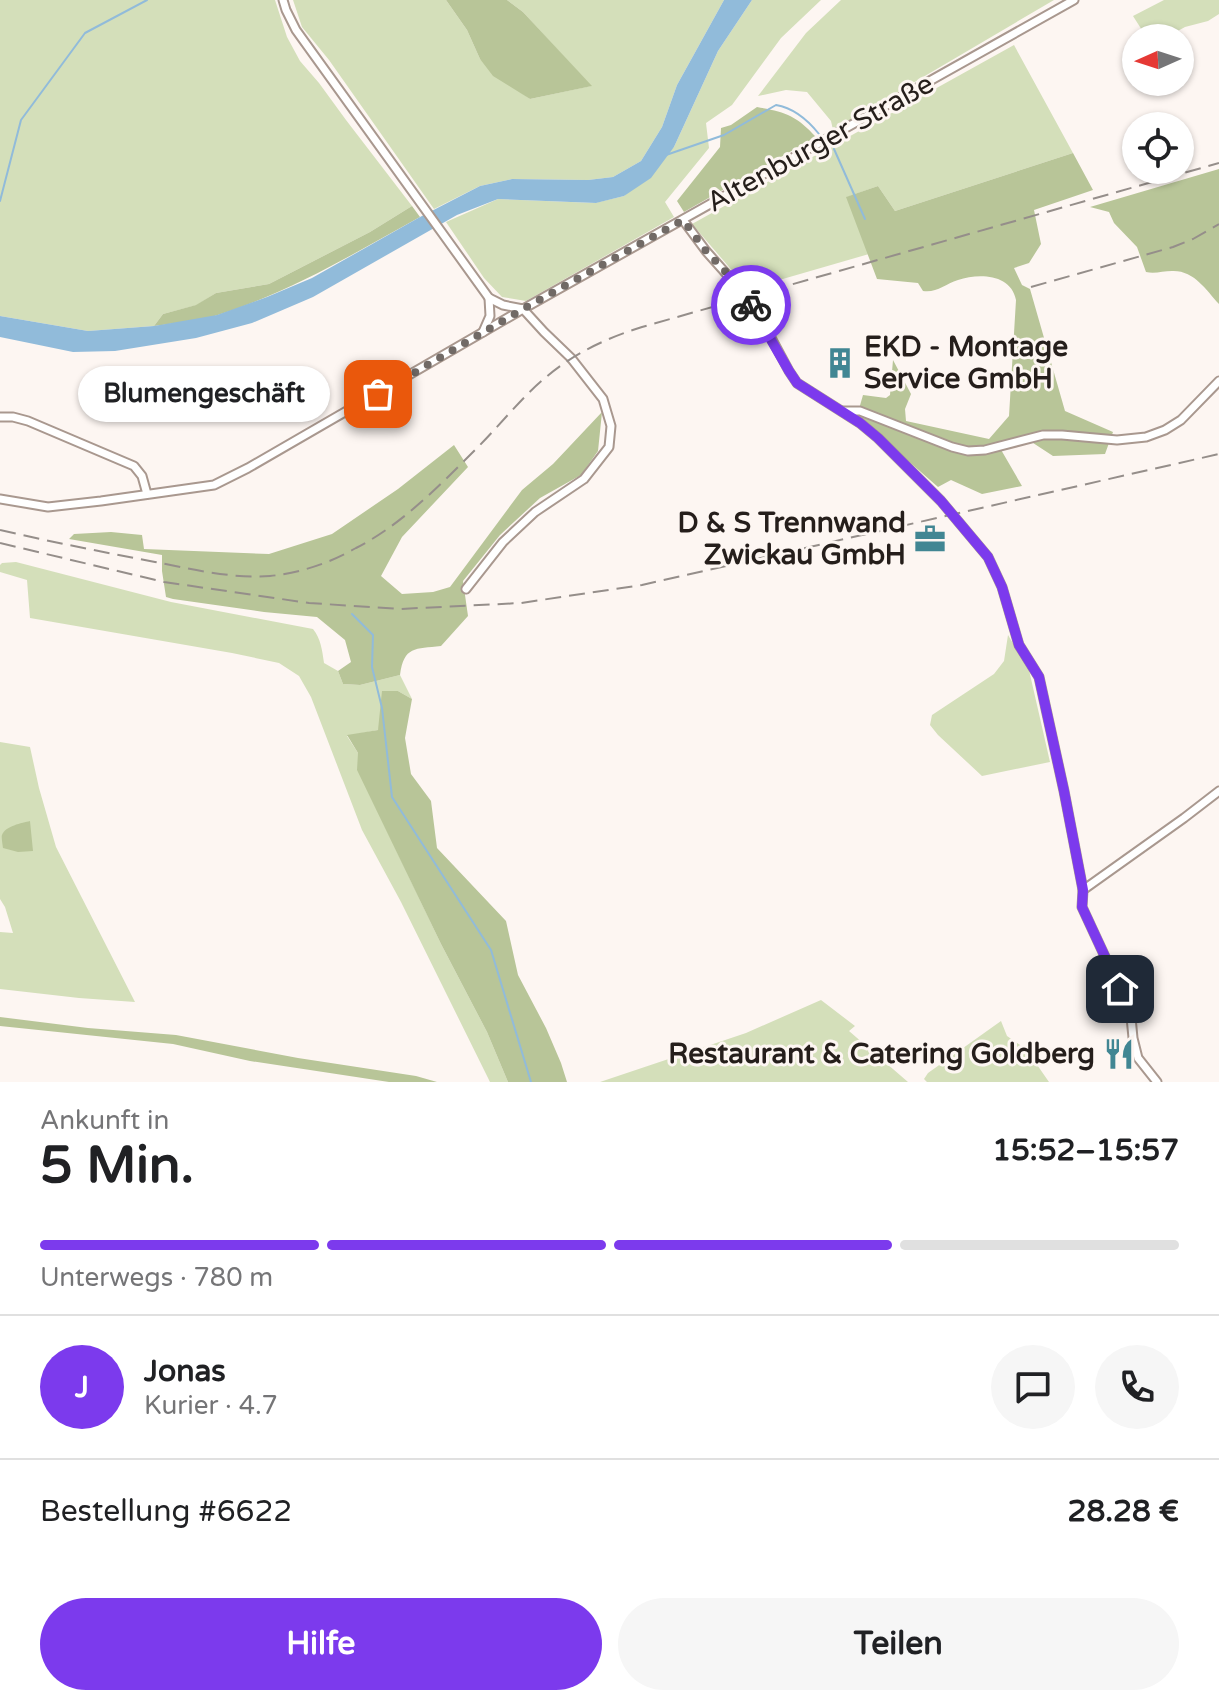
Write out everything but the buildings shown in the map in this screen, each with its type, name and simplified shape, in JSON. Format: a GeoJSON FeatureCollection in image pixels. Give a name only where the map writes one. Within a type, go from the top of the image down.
{"type":"FeatureCollection","features":[{"type":"Feature","properties":{"kind":"street"},"geometry":{"type":"LineString","coordinates":[[283,0],[296,30],[489,298],[523,309],[571,358],[603,399],[611,426],[609,447],[584,479],[535,512],[503,542],[466,589]]}},
{"type":"Feature","properties":{"kind":"street","name":"Altenburger Straße"},"geometry":{"type":"LineString","coordinates":[[0,499],[48,507],[214,485],[1074,0]]}},
{"type":"Feature","properties":{"kind":"street"},"geometry":{"type":"LineString","coordinates":[[683,220],[747,297],[797,383],[878,438],[931,490],[988,557],[997,574],[1019,645],[1039,677],[1083,890],[1082,907],[1131,1017],[1138,1058],[1157,1082]]}},
{"type":"Feature","properties":{"kind":"street"},"geometry":{"type":"LineString","coordinates":[[482,334],[490,316],[489,298]]}},
{"type":"Feature","properties":{"kind":"street"},"geometry":{"type":"LineString","coordinates":[[840,411],[860,411],[968,451],[1000,448],[1043,435],[1133,440],[1165,430],[1181,420],[1219,381]]}},
{"type":"Feature","properties":{"kind":"street"},"geometry":{"type":"LineString","coordinates":[[0,417],[28,421],[134,466],[142,476],[147,494]]}},
{"type":"Feature","properties":{"kind":"street"},"geometry":{"type":"LineString","coordinates":[[1083,890],[1219,792]]}},
{"type":"Feature","properties":{"kind":"green space"},"geometry":{"type":"Polygon","coordinates":[[[0,0],[275,0],[287,37],[300,61],[412,206],[370,232],[269,284],[216,293],[197,305],[163,314],[154,326],[88,331],[0,316],[0,0]]]}},
{"type":"Feature","properties":{"kind":"green space"},"geometry":{"type":"Polygon","coordinates":[[[293,0],[446,0],[467,30],[480,59],[530,99],[591,86],[523,12],[507,0],[724,0],[677,85],[662,127],[641,161],[613,177],[588,180],[512,179],[480,186],[434,209],[329,60],[302,27],[293,0]]]}},
{"type":"Feature","properties":{"kind":"green space"},"geometry":{"type":"Polygon","coordinates":[[[446,0],[507,0],[523,12],[592,86],[530,99],[493,76],[446,0]]]}},
{"type":"Feature","properties":{"kind":"green space"},"geometry":{"type":"Polygon","coordinates":[[[752,0],[821,0],[781,38],[732,105],[706,123],[709,148],[665,202],[674,217],[526,301],[502,297],[484,278],[446,222],[498,199],[595,203],[624,196],[674,147],[718,51],[752,0]]]}},
{"type":"Feature","properties":{"kind":"green space"},"geometry":{"type":"Polygon","coordinates":[[[841,0],[1054,0],[833,130],[831,121],[807,92],[786,90],[758,96],[806,33],[841,0]]]}},
{"type":"Feature","properties":{"kind":"green space"},"geometry":{"type":"Polygon","coordinates":[[[1164,0],[1219,0],[1219,14],[1194,25],[1138,24],[1133,16],[1164,0]]]}},
{"type":"Feature","properties":{"kind":"green space"},"geometry":{"type":"Polygon","coordinates":[[[1014,45],[1073,153],[895,211],[878,186],[847,197],[869,254],[748,289],[692,224],[1014,45]]]}},
{"type":"Feature","properties":{"kind":"green space"},"geometry":{"type":"Polygon","coordinates":[[[757,107],[790,116],[816,137],[684,212],[677,201],[720,147],[721,128],[731,125],[757,107]]]}},
{"type":"Feature","properties":{"kind":"green space"},"geometry":{"type":"Polygon","coordinates":[[[1073,153],[1093,190],[1034,210],[1041,244],[1029,263],[1014,268],[1022,285],[1030,289],[1065,411],[1113,432],[1105,454],[1053,456],[1027,439],[1000,448],[1022,486],[982,494],[951,480],[938,487],[857,416],[863,395],[886,398],[890,395],[893,360],[911,394],[905,409],[906,421],[989,439],[1009,416],[1016,300],[1008,285],[984,276],[966,278],[928,291],[923,291],[918,283],[877,279],[846,197],[878,186],[895,211],[1073,153]]]}},
{"type":"Feature","properties":{"kind":"green space"},"geometry":{"type":"Polygon","coordinates":[[[1219,169],[1219,304],[1187,274],[1146,272],[1137,247],[1114,223],[1109,212],[1090,207],[1168,184],[1194,184],[1194,176],[1219,169]]]}},
{"type":"Feature","properties":{"kind":"green space"},"geometry":{"type":"Polygon","coordinates":[[[412,206],[420,217],[298,283],[221,314],[154,326],[163,314],[196,305],[216,293],[269,284],[370,232],[412,206]]]}},
{"type":"Feature","properties":{"kind":"green space"},"geometry":{"type":"Polygon","coordinates":[[[602,412],[598,451],[581,475],[540,498],[500,535],[463,581],[468,616],[441,646],[418,649],[408,654],[400,675],[360,685],[343,684],[338,671],[351,662],[345,640],[317,617],[166,597],[162,555],[69,539],[74,534],[111,532],[142,535],[144,549],[269,554],[332,534],[398,489],[454,445],[468,467],[402,537],[381,576],[402,594],[433,592],[450,587],[522,490],[553,464],[602,412]]]}},
{"type":"Feature","properties":{"kind":"green space"},"geometry":{"type":"Polygon","coordinates":[[[16,562],[171,602],[313,629],[324,663],[338,671],[343,684],[360,685],[400,675],[412,699],[398,691],[378,730],[347,736],[358,753],[358,770],[487,1032],[508,1082],[490,1082],[362,830],[311,697],[299,676],[279,663],[30,618],[27,580],[0,572],[2,563],[16,562]]]}},
{"type":"Feature","properties":{"kind":"green space"},"geometry":{"type":"Polygon","coordinates":[[[1008,635],[1029,670],[1050,762],[982,776],[930,725],[932,715],[994,674],[1004,661],[1008,635]]]}},
{"type":"Feature","properties":{"kind":"green space"},"geometry":{"type":"Polygon","coordinates":[[[382,691],[398,691],[412,699],[405,738],[411,774],[431,801],[437,848],[506,921],[518,975],[546,1028],[567,1082],[508,1082],[487,1032],[357,770],[358,753],[347,735],[378,730],[382,691]]]}},
{"type":"Feature","properties":{"kind":"green space"},"geometry":{"type":"Polygon","coordinates":[[[0,742],[30,747],[56,847],[135,1002],[0,989],[0,932],[13,933],[0,899],[0,742]]]}},
{"type":"Feature","properties":{"kind":"green space"},"geometry":{"type":"Polygon","coordinates":[[[30,821],[33,851],[18,852],[3,848],[2,836],[7,829],[30,821]]]}},
{"type":"Feature","properties":{"kind":"green space"},"geometry":{"type":"Polygon","coordinates":[[[821,1000],[855,1026],[849,1031],[908,1082],[600,1082],[746,1033],[821,1000]]]}},
{"type":"Feature","properties":{"kind":"green space"},"geometry":{"type":"Polygon","coordinates":[[[0,1017],[176,1035],[437,1082],[389,1082],[250,1061],[173,1044],[0,1026],[0,1017]]]}},
{"type":"Feature","properties":{"kind":"green space"},"geometry":{"type":"Polygon","coordinates":[[[1001,1021],[1007,1036],[1026,1049],[1049,1082],[927,1082],[924,1079],[928,1073],[1001,1021]]]}},
{"type":"Feature","properties":{"kind":"water"},"geometry":{"type":"Polygon","coordinates":[[[724,0],[752,0],[718,51],[674,147],[651,178],[624,196],[596,203],[498,199],[457,215],[313,297],[252,323],[196,338],[115,351],[73,352],[0,337],[0,316],[88,331],[154,326],[217,315],[312,278],[480,186],[512,179],[588,180],[613,177],[641,161],[662,127],[677,85],[724,0]]]}},
{"type":"Feature","properties":{"kind":"waterway"},"geometry":{"type":"LineString","coordinates":[[0,201],[21,120],[85,33],[147,0]]}},
{"type":"Feature","properties":{"kind":"waterway"},"geometry":{"type":"LineString","coordinates":[[666,155],[724,135],[776,105],[800,115],[819,134]]}},
{"type":"Feature","properties":{"kind":"waterway"},"geometry":{"type":"LineString","coordinates":[[834,149],[865,219]]}},
{"type":"Feature","properties":{"kind":"waterway"},"geometry":{"type":"LineString","coordinates":[[352,614],[373,635],[372,667],[382,708],[392,797],[491,950],[531,1082]]}},
{"type":"Feature","properties":{"kind":"railway"},"geometry":{"type":"LineString","coordinates":[[0,530],[227,575],[270,576],[314,566],[356,548],[406,515],[545,378],[567,361],[604,341],[642,327],[1219,163]]}},
{"type":"Feature","properties":{"kind":"railway"},"geometry":{"type":"LineString","coordinates":[[1031,287],[1173,247],[1219,224]]}},
{"type":"Feature","properties":{"kind":"railway"},"geometry":{"type":"LineString","coordinates":[[0,543],[164,582],[309,603],[400,609],[521,603],[642,585],[1219,454]]}},
{"type":"Feature","properties":{"kind":"way so far"},"geometry":{"type":"LineString","coordinates":[[378,394],[683,220],[751,305]]}},
{"type":"Feature","properties":{"kind":"place","name":"EKD - Montage Service GmbH"},"geometry":{"type":"Point","coordinates":[840,363]}},
{"type":"Feature","properties":{"kind":"place","name":"Blumengeschäft"},"geometry":{"type":"Point","coordinates":[378,394]}},
{"type":"Feature","properties":{"kind":"place","name":"D & S Trennwand Zwickau GmbH"},"geometry":{"type":"Point","coordinates":[930,539]}},
{"type":"Feature","properties":{"kind":"place","name":"Restaurant & Catering Goldberg"},"geometry":{"type":"Point","coordinates":[1119,1054]}},
{"type":"Feature","properties":{"kind":"route"},"geometry":{"type":"LineString","coordinates":[[751,305],[797,383],[878,438],[941,501],[988,557],[1002,587],[1019,645],[1039,677],[1083,890],[1082,907],[1120,989]]}}]}
